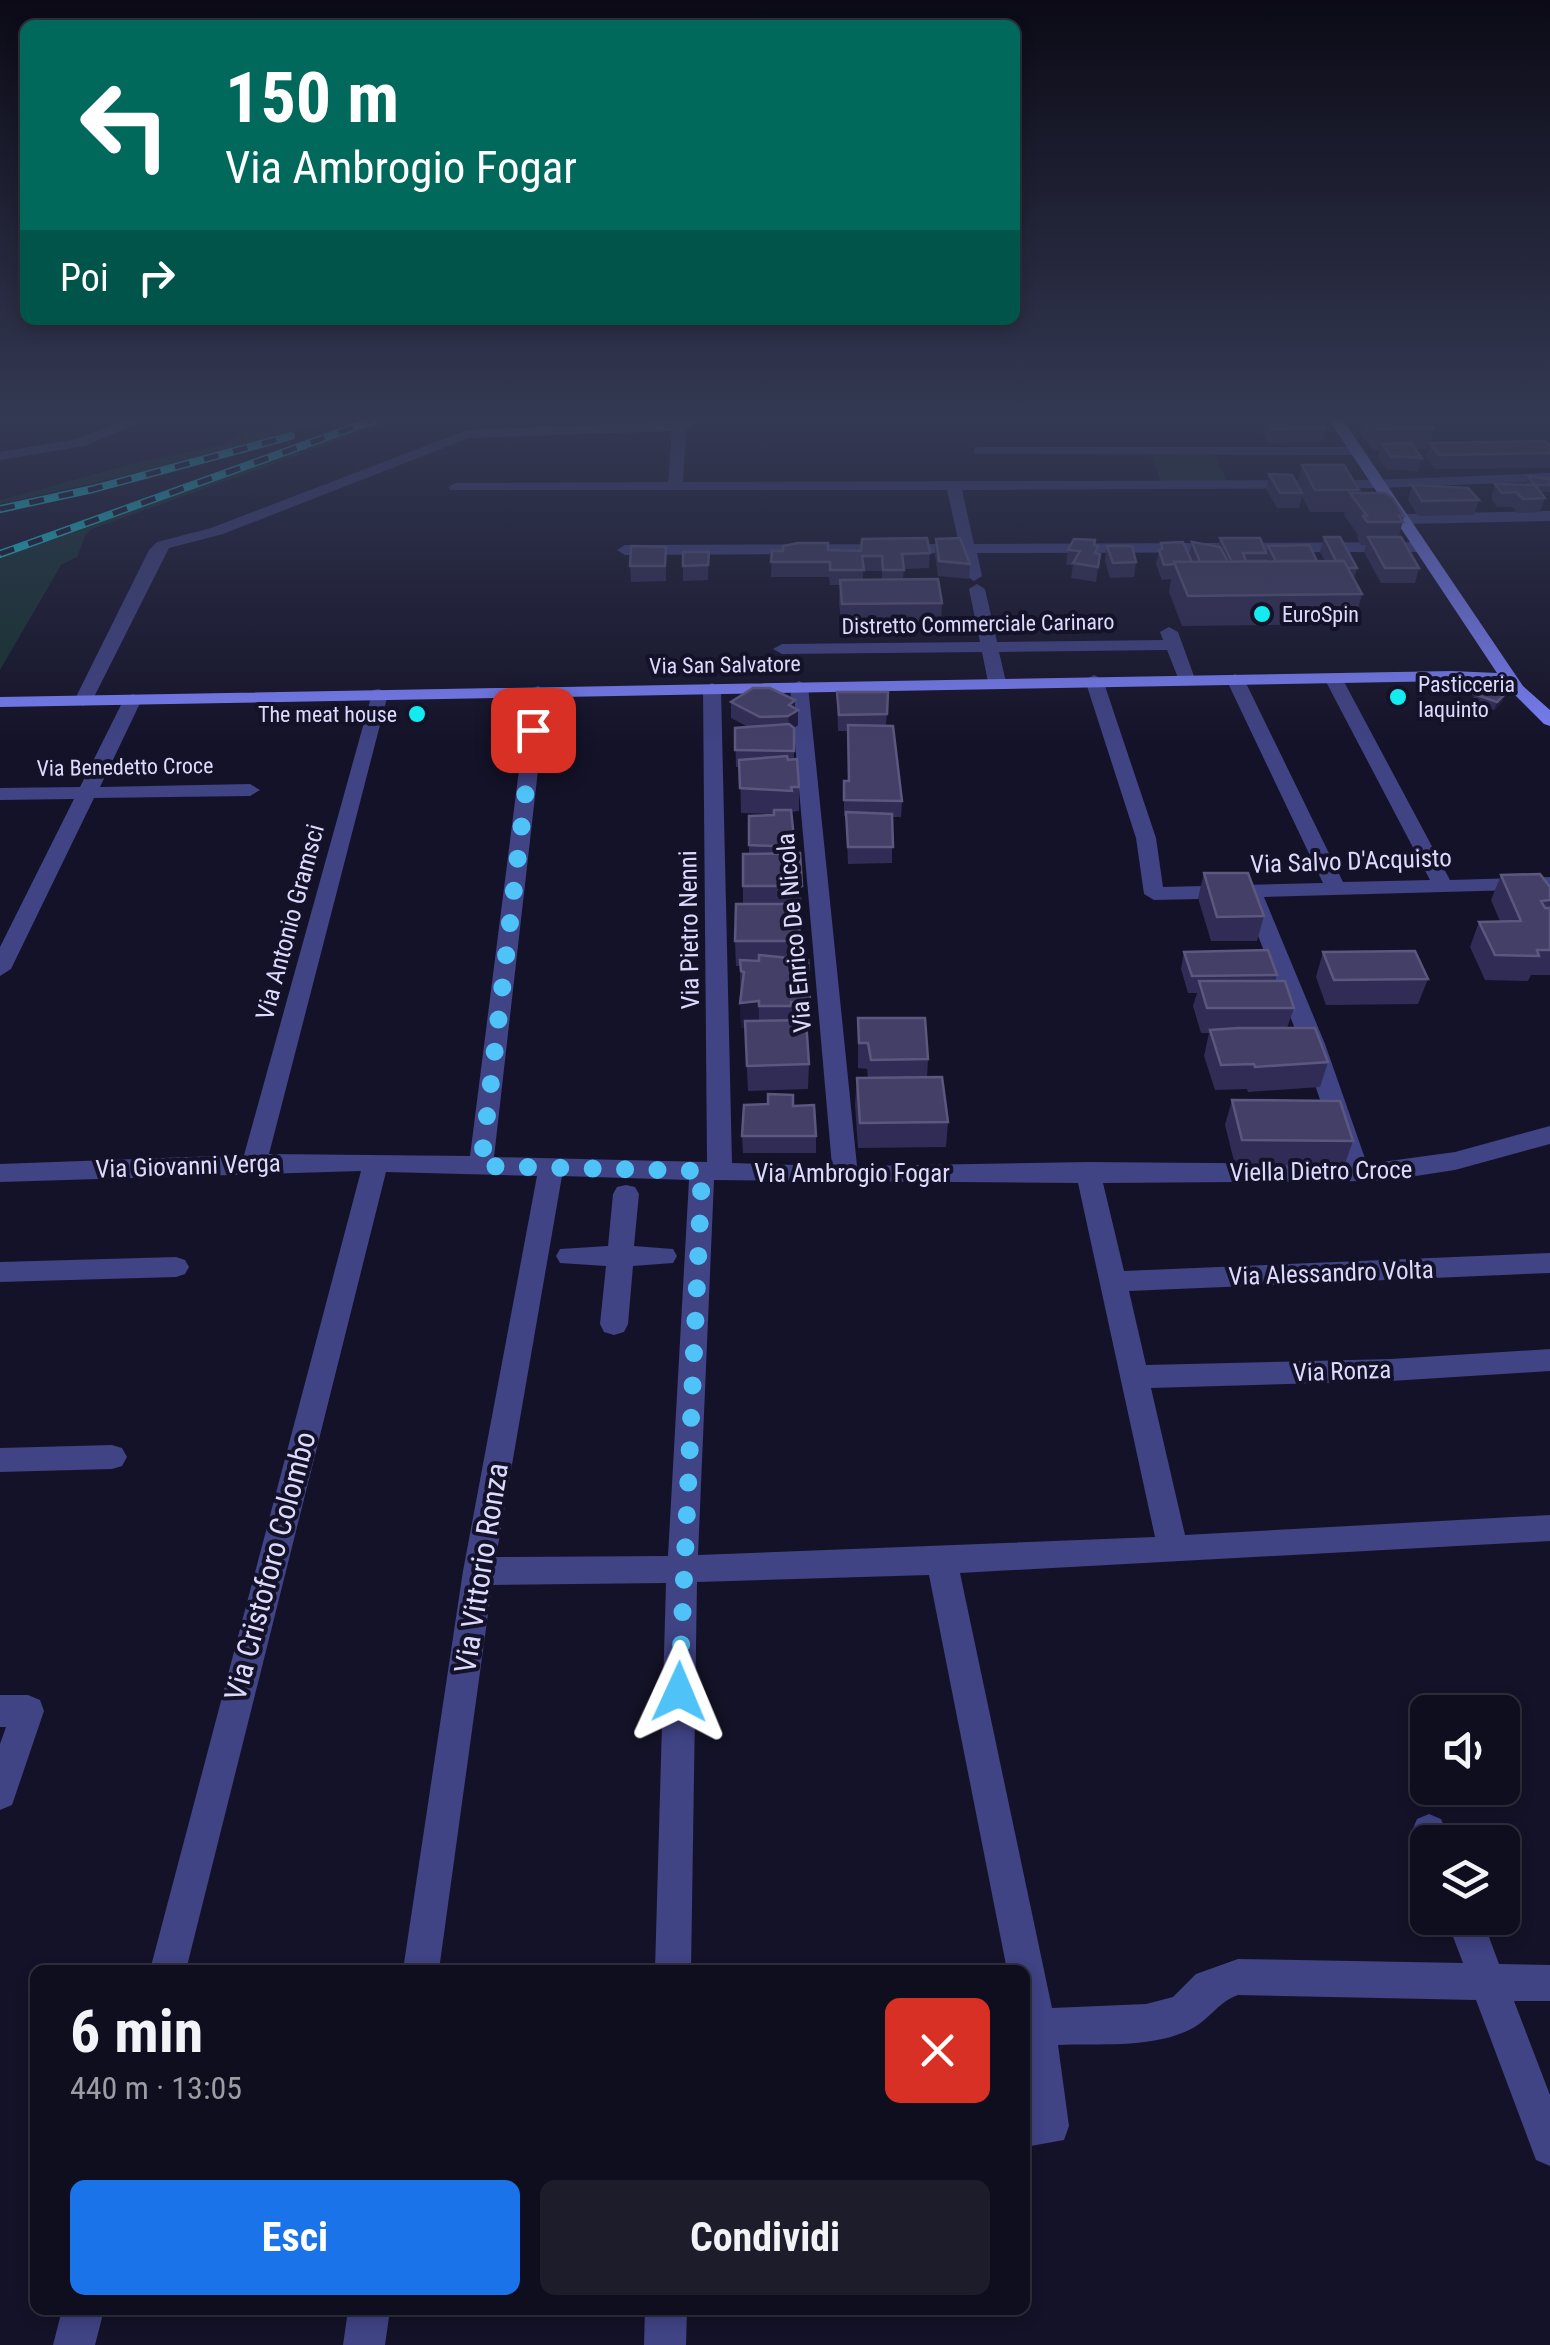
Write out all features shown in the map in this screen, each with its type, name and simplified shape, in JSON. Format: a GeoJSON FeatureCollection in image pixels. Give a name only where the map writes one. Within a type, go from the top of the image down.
{"type":"FeatureCollection","features":[{"type":"Feature","properties":{"kind":"street"},"geometry":{"type":"LineString","coordinates":[[84,700],[157,550],[218,529]]}},
{"type":"Feature","properties":{"kind":"street"},"geometry":{"type":"LineString","coordinates":[[964,529],[997,682]]}},
{"type":"Feature","properties":{"kind":"street"},"geometry":{"type":"LineString","coordinates":[[1409,529],[1506,673],[1550,720]]}},
{"type":"Feature","properties":{"kind":"street"},"geometry":{"type":"LineString","coordinates":[[626,550],[1418,546]]}},
{"type":"Feature","properties":{"kind":"street","name":"Distretto Commerciale Carinaro"},"geometry":{"type":"LineString","coordinates":[[782,644],[988,646],[1172,638],[1186,679]]}},
{"type":"Feature","properties":{"kind":"street","name":"Via Enrico De Nicola"},"geometry":{"type":"LineString","coordinates":[[782,644],[791,686],[845,1175]]}},
{"type":"Feature","properties":{"kind":"street","name":"Via San Salvatore"},"geometry":{"type":"LineString","coordinates":[[0,702],[1506,673]]}},
{"type":"Feature","properties":{"kind":"street"},"geometry":{"type":"LineString","coordinates":[[1333,678],[1443,886]]}},
{"type":"Feature","properties":{"kind":"street"},"geometry":{"type":"LineString","coordinates":[[1235,679],[1336,889]]}},
{"type":"Feature","properties":{"kind":"street","name":"Via Salvo D'Acquisto"},"geometry":{"type":"LineString","coordinates":[[1094,680],[1146,838],[1154,894],[1550,883]]}},
{"type":"Feature","properties":{"kind":"street","name":"Via Pietro Nenni"},"geometry":{"type":"LineString","coordinates":[[673,1965],[682,1572],[711,1172],[712,688]]}},
{"type":"Feature","properties":{"kind":"street"},"geometry":{"type":"LineString","coordinates":[[481,1166],[538,691]]}},
{"type":"Feature","properties":{"kind":"street","name":"Via Antonio Gramsci"},"geometry":{"type":"LineString","coordinates":[[254,1164],[379,694]]}},
{"type":"Feature","properties":{"kind":"street"},"geometry":{"type":"LineString","coordinates":[[0,969],[133,699]]}},
{"type":"Feature","properties":{"kind":"street","name":"Via Benedetto Croce"},"geometry":{"type":"LineString","coordinates":[[0,794],[250,790]]}},
{"type":"Feature","properties":{"kind":"street"},"geometry":{"type":"LineString","coordinates":[[1252,891],[1314,1044],[1358,1173]]}},
{"type":"Feature","properties":{"kind":"street","name":"Viella Dietro Croce"},"geometry":{"type":"LineString","coordinates":[[1088,1172],[1413,1171],[1464,1162],[1550,1136]]}},
{"type":"Feature","properties":{"kind":"street","name":"Via Ambrogio Fogar"},"geometry":{"type":"LineString","coordinates":[[376,1163],[845,1175],[1088,1172]]}},
{"type":"Feature","properties":{"kind":"street","name":"Via Giovanni Verga"},"geometry":{"type":"LineString","coordinates":[[0,1173],[376,1163]]}},
{"type":"Feature","properties":{"kind":"street","name":"Via Cristoforo Colombo"},"geometry":{"type":"LineString","coordinates":[[169,1965],[376,1163]]}},
{"type":"Feature","properties":{"kind":"street","name":"Via Vittorio Ronza"},"geometry":{"type":"LineString","coordinates":[[422,1965],[478,1572],[551,1168]]}},
{"type":"Feature","properties":{"kind":"street"},"geometry":{"type":"LineString","coordinates":[[1088,1172],[1173,1548]]}},
{"type":"Feature","properties":{"kind":"street"},"geometry":{"type":"LineString","coordinates":[[614,1324],[626,1194]]}},
{"type":"Feature","properties":{"kind":"street"},"geometry":{"type":"LineString","coordinates":[[569,1256],[664,1256]]}},
{"type":"Feature","properties":{"kind":"street","name":"Via Alessandro Volta"},"geometry":{"type":"LineString","coordinates":[[1112,1282],[1550,1264]]}},
{"type":"Feature","properties":{"kind":"street"},"geometry":{"type":"LineString","coordinates":[[0,1272],[176,1267]]}},
{"type":"Feature","properties":{"kind":"street","name":"Via Ronza"},"geometry":{"type":"LineString","coordinates":[[1134,1377],[1392,1370],[1550,1360]]}},
{"type":"Feature","properties":{"kind":"street"},"geometry":{"type":"LineString","coordinates":[[0,1460],[112,1457]]}},
{"type":"Feature","properties":{"kind":"street"},"geometry":{"type":"LineString","coordinates":[[478,1572],[682,1572],[942,1563],[1550,1528]]}},
{"type":"Feature","properties":{"kind":"street"},"geometry":{"type":"LineString","coordinates":[[942,1563],[1024,1965]]}},
{"type":"Feature","properties":{"kind":"street"},"geometry":{"type":"LineString","coordinates":[[0,1793],[14,1712]]}},
{"type":"Feature","properties":{"kind":"street"},"geometry":{"type":"LineString","coordinates":[[1471,1935],[1550,2146]]}},
{"type":"Feature","properties":{"kind":"street"},"geometry":{"type":"LineString","coordinates":[[1037,2027],[1146,2023],[1184,2013],[1209,1987],[1238,1977],[1550,1983]]}},
{"type":"Feature","properties":{"kind":"street"},"geometry":{"type":"LineString","coordinates":[[1030,1993],[1050,2126],[1030,2128]]}},
{"type":"Feature","properties":{"kind":"street"},"geometry":{"type":"LineString","coordinates":[[74,2345],[82,2315]]}},
{"type":"Feature","properties":{"kind":"street"},"geometry":{"type":"LineString","coordinates":[[364,2345],[369,2315]]}},
{"type":"Feature","properties":{"kind":"street"},"geometry":{"type":"LineString","coordinates":[[665,2345],[666,2315]]}},
{"type":"Feature","properties":{"kind":"green space"},"geometry":{"type":"Polygon","coordinates":[[[72,529],[91,529],[77,557],[61,565],[0,670],[0,555],[72,529]]]}},
{"type":"Feature","properties":{"kind":"building"},"geometry":{"type":"Polygon","coordinates":[[[1324,537],[1340,537],[1357,568],[1347,568],[1344,561],[1336,561],[1324,537]]]}},
{"type":"Feature","properties":{"kind":"building"},"geometry":{"type":"Polygon","coordinates":[[[1368,537],[1401,537],[1419,568],[1385,568],[1368,537]]]}},
{"type":"Feature","properties":{"kind":"building"},"geometry":{"type":"Polygon","coordinates":[[[927,538],[930,553],[902,554],[904,570],[883,570],[882,556],[862,556],[864,570],[830,570],[830,562],[771,562],[772,551],[783,551],[783,546],[798,543],[828,543],[828,550],[861,551],[862,539],[927,538]]]}},
{"type":"Feature","properties":{"kind":"building"},"geometry":{"type":"Polygon","coordinates":[[[960,538],[970,564],[939,561],[936,539],[960,538]]]}},
{"type":"Feature","properties":{"kind":"building"},"geometry":{"type":"Polygon","coordinates":[[[1220,538],[1260,538],[1266,553],[1243,553],[1246,561],[1268,561],[1232,562],[1220,538]]]}},
{"type":"Feature","properties":{"kind":"building"},"geometry":{"type":"Polygon","coordinates":[[[1074,539],[1095,540],[1095,553],[1100,554],[1098,567],[1073,563],[1080,551],[1068,550],[1074,539]]]}},
{"type":"Feature","properties":{"kind":"building"},"geometry":{"type":"Polygon","coordinates":[[[1183,542],[1192,562],[1164,565],[1161,543],[1183,542]]]}},
{"type":"Feature","properties":{"kind":"building"},"geometry":{"type":"Polygon","coordinates":[[[1192,542],[1220,547],[1228,562],[1200,562],[1192,542]]]}},
{"type":"Feature","properties":{"kind":"building"},"geometry":{"type":"Polygon","coordinates":[[[1309,545],[1317,561],[1276,561],[1268,546],[1309,545]]]}},
{"type":"Feature","properties":{"kind":"building"},"geometry":{"type":"Polygon","coordinates":[[[631,546],[666,547],[665,566],[630,566],[631,546]]]}},
{"type":"Feature","properties":{"kind":"building"},"geometry":{"type":"Polygon","coordinates":[[[1107,546],[1132,546],[1136,562],[1113,563],[1107,546]]]}},
{"type":"Feature","properties":{"kind":"building"},"geometry":{"type":"Polygon","coordinates":[[[683,552],[709,552],[708,565],[683,566],[683,552]]]}},
{"type":"Feature","properties":{"kind":"building"},"geometry":{"type":"Polygon","coordinates":[[[1344,561],[1362,594],[1188,596],[1174,562],[1344,561]]]}},
{"type":"Feature","properties":{"kind":"building"},"geometry":{"type":"Polygon","coordinates":[[[938,579],[942,603],[842,604],[840,580],[938,579]]]}},
{"type":"Feature","properties":{"kind":"building"},"geometry":{"type":"Polygon","coordinates":[[[1483,685],[1506,693],[1497,702],[1474,694],[1483,685]]]}},
{"type":"Feature","properties":{"kind":"building"},"geometry":{"type":"Polygon","coordinates":[[[753,688],[770,688],[795,700],[789,705],[798,710],[788,716],[760,717],[731,702],[753,688]]]}},
{"type":"Feature","properties":{"kind":"building"},"geometry":{"type":"Polygon","coordinates":[[[837,692],[888,692],[887,714],[839,715],[837,692]]]}},
{"type":"Feature","properties":{"kind":"building"},"geometry":{"type":"Polygon","coordinates":[[[789,724],[794,728],[794,751],[735,750],[735,728],[789,724]]]}},
{"type":"Feature","properties":{"kind":"building"},"geometry":{"type":"Polygon","coordinates":[[[848,725],[893,726],[902,801],[844,800],[844,781],[849,781],[848,725]]]}},
{"type":"Feature","properties":{"kind":"building"},"geometry":{"type":"Polygon","coordinates":[[[787,756],[788,760],[797,759],[799,787],[791,787],[792,791],[740,788],[739,760],[787,756]]]}},
{"type":"Feature","properties":{"kind":"building"},"geometry":{"type":"Polygon","coordinates":[[[774,810],[791,810],[795,847],[749,845],[749,816],[774,815],[774,810]]]}},
{"type":"Feature","properties":{"kind":"building"},"geometry":{"type":"Polygon","coordinates":[[[846,812],[892,814],[893,847],[848,847],[846,812]]]}},
{"type":"Feature","properties":{"kind":"building"},"geometry":{"type":"Polygon","coordinates":[[[800,853],[802,886],[743,886],[743,854],[800,853]]]}},
{"type":"Feature","properties":{"kind":"building"},"geometry":{"type":"Polygon","coordinates":[[[1204,873],[1248,873],[1264,916],[1217,917],[1204,873]]]}},
{"type":"Feature","properties":{"kind":"building"},"geometry":{"type":"Polygon","coordinates":[[[1540,874],[1550,887],[1550,900],[1541,901],[1545,908],[1550,908],[1550,950],[1537,950],[1539,956],[1495,955],[1479,922],[1521,921],[1501,875],[1540,874]]]}},
{"type":"Feature","properties":{"kind":"building"},"geometry":{"type":"Polygon","coordinates":[[[736,904],[798,904],[800,941],[735,941],[736,904]]]}},
{"type":"Feature","properties":{"kind":"building"},"geometry":{"type":"Polygon","coordinates":[[[1268,950],[1277,975],[1192,976],[1184,952],[1268,950]]]}},
{"type":"Feature","properties":{"kind":"building"},"geometry":{"type":"Polygon","coordinates":[[[1415,951],[1428,979],[1334,980],[1323,952],[1415,951]]]}},
{"type":"Feature","properties":{"kind":"building"},"geometry":{"type":"Polygon","coordinates":[[[759,955],[808,960],[810,1002],[791,1002],[791,1006],[759,1006],[759,1001],[740,1003],[744,972],[740,960],[759,961],[759,955]]]}},
{"type":"Feature","properties":{"kind":"building"},"geometry":{"type":"Polygon","coordinates":[[[1199,981],[1285,981],[1294,1008],[1207,1008],[1199,981]]]}},
{"type":"Feature","properties":{"kind":"building"},"geometry":{"type":"Polygon","coordinates":[[[858,1018],[925,1018],[928,1059],[871,1060],[868,1043],[859,1043],[858,1018]]]}},
{"type":"Feature","properties":{"kind":"building"},"geometry":{"type":"Polygon","coordinates":[[[806,1020],[809,1064],[747,1066],[745,1021],[806,1020]]]}},
{"type":"Feature","properties":{"kind":"building"},"geometry":{"type":"Polygon","coordinates":[[[1315,1028],[1328,1062],[1221,1065],[1210,1030],[1315,1028]]]}},
{"type":"Feature","properties":{"kind":"building"},"geometry":{"type":"Polygon","coordinates":[[[942,1077],[948,1122],[860,1123],[857,1078],[942,1077]]]}},
{"type":"Feature","properties":{"kind":"building"},"geometry":{"type":"Polygon","coordinates":[[[768,1094],[793,1095],[793,1106],[814,1105],[816,1136],[742,1136],[744,1105],[768,1104],[768,1094]]]}},
{"type":"Feature","properties":{"kind":"building"},"geometry":{"type":"Polygon","coordinates":[[[1232,1100],[1340,1101],[1353,1141],[1242,1140],[1232,1100]]]}},
{"type":"Feature","properties":{"kind":"railway"},"geometry":{"type":"LineString","coordinates":[[0,554],[69,529]]}},
{"type":"Feature","properties":{"kind":"place","name":"EuroSpin"},"geometry":{"type":"Point","coordinates":[1262,614]}},
{"type":"Feature","properties":{"kind":"place","name":"Pasticceria Iaquinto"},"geometry":{"type":"Point","coordinates":[1398,697]}},
{"type":"Feature","properties":{"kind":"place","name":"The meat house"},"geometry":{"type":"Point","coordinates":[417,714]}},
{"type":"Feature","properties":{"kind":"route"},"geometry":{"type":"LineString","coordinates":[[533,730],[481,1166],[702,1171],[679,1692]]}}]}
